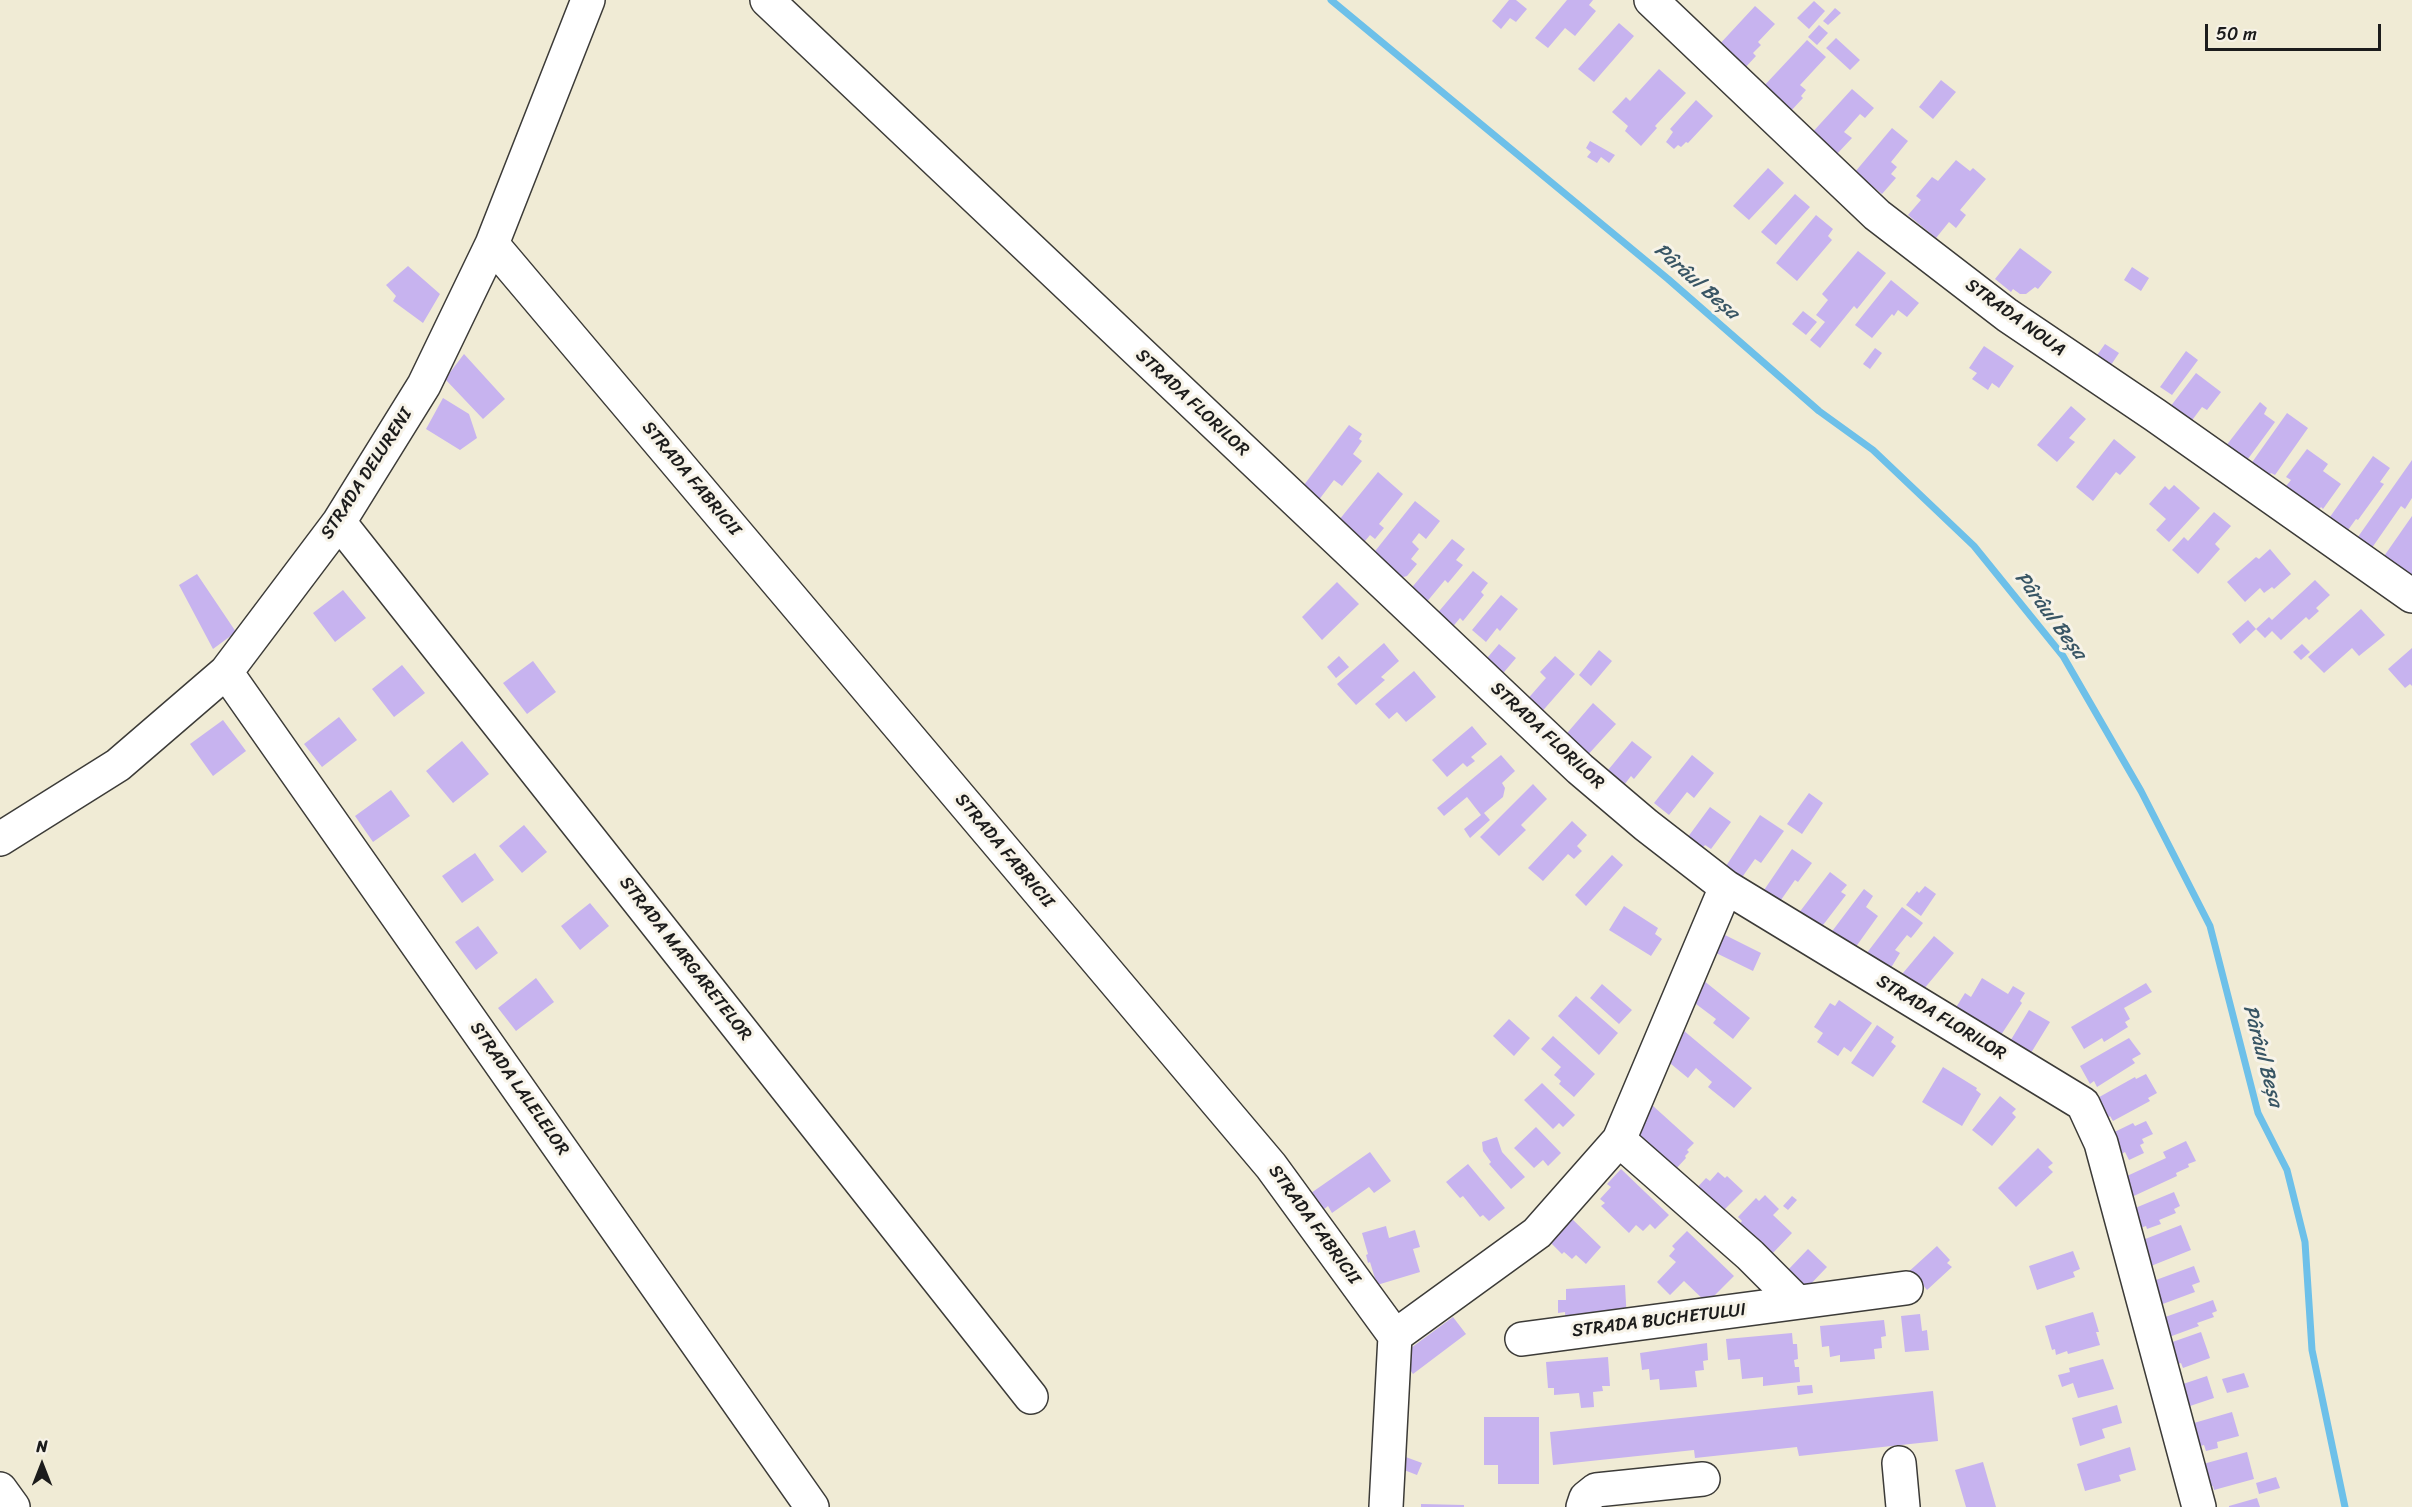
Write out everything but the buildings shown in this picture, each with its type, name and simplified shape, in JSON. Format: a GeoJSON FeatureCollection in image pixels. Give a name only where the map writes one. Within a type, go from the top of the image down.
{"type":"FeatureCollection","features":[{"type":"Feature","properties":{"kind":"street","name":"STRADA DELURENI"},"geometry":{"type":"LineString","coordinates":[[0,839],[117,765],[226,672],[339,522],[424,385],[492,244],[588,0]]}},
{"type":"Feature","properties":{"kind":"street","name":"STRADA FLORILOR"},"geometry":{"type":"LineString","coordinates":[[767,0],[1580,769],[1646,825],[1726,887],[2083,1104],[2101,1143],[2199,1507]]}},
{"type":"Feature","properties":{"kind":"street","name":"STRADA NOUA"},"geometry":{"type":"LineString","coordinates":[[1651,0],[1877,214],[2007,315],[2155,415],[2412,596]]}},
{"type":"Feature","properties":{"kind":"street","name":"STRADA FABRICII"},"geometry":{"type":"LineString","coordinates":[[492,244],[1271,1166],[1395,1336]]}},
{"type":"Feature","properties":{"kind":"street","name":"STRADA MARGARETELOR"},"geometry":{"type":"LineString","coordinates":[[339,522],[1031,1397]]}},
{"type":"Feature","properties":{"kind":"street","name":"STRADA LALELELOR"},"geometry":{"type":"LineString","coordinates":[[226,672],[812,1507]]}},
{"type":"Feature","properties":{"kind":"street"},"geometry":{"type":"LineString","coordinates":[[1386,1507],[1395,1336],[1537,1233],[1619,1140],[1726,887]]}},
{"type":"Feature","properties":{"kind":"street"},"geometry":{"type":"LineString","coordinates":[[1619,1140],[1750,1255],[1797,1302]]}},
{"type":"Feature","properties":{"kind":"street","name":"STRADA BUCHETULUI"},"geometry":{"type":"LineString","coordinates":[[1521,1339],[1906,1288]]}},
{"type":"Feature","properties":{"kind":"street"},"geometry":{"type":"LineString","coordinates":[[1899,1463],[1903,1507]]}},
{"type":"Feature","properties":{"kind":"street"},"geometry":{"type":"LineString","coordinates":[[1582,1507],[1586,1498],[1596,1490],[1703,1479]]}},
{"type":"Feature","properties":{"kind":"street"},"geometry":{"type":"LineString","coordinates":[[0,1489],[13,1507]]}},
{"type":"Feature","properties":{"kind":"waterway","name":"Pârâul Beșa"},"geometry":{"type":"LineString","coordinates":[[1331,0],[1668,279],[1819,411],[1873,450],[1974,546],[2063,656],[2141,791],[2210,926],[2258,1113],[2287,1170],[2305,1242],[2312,1350],[2345,1507]]}}]}
